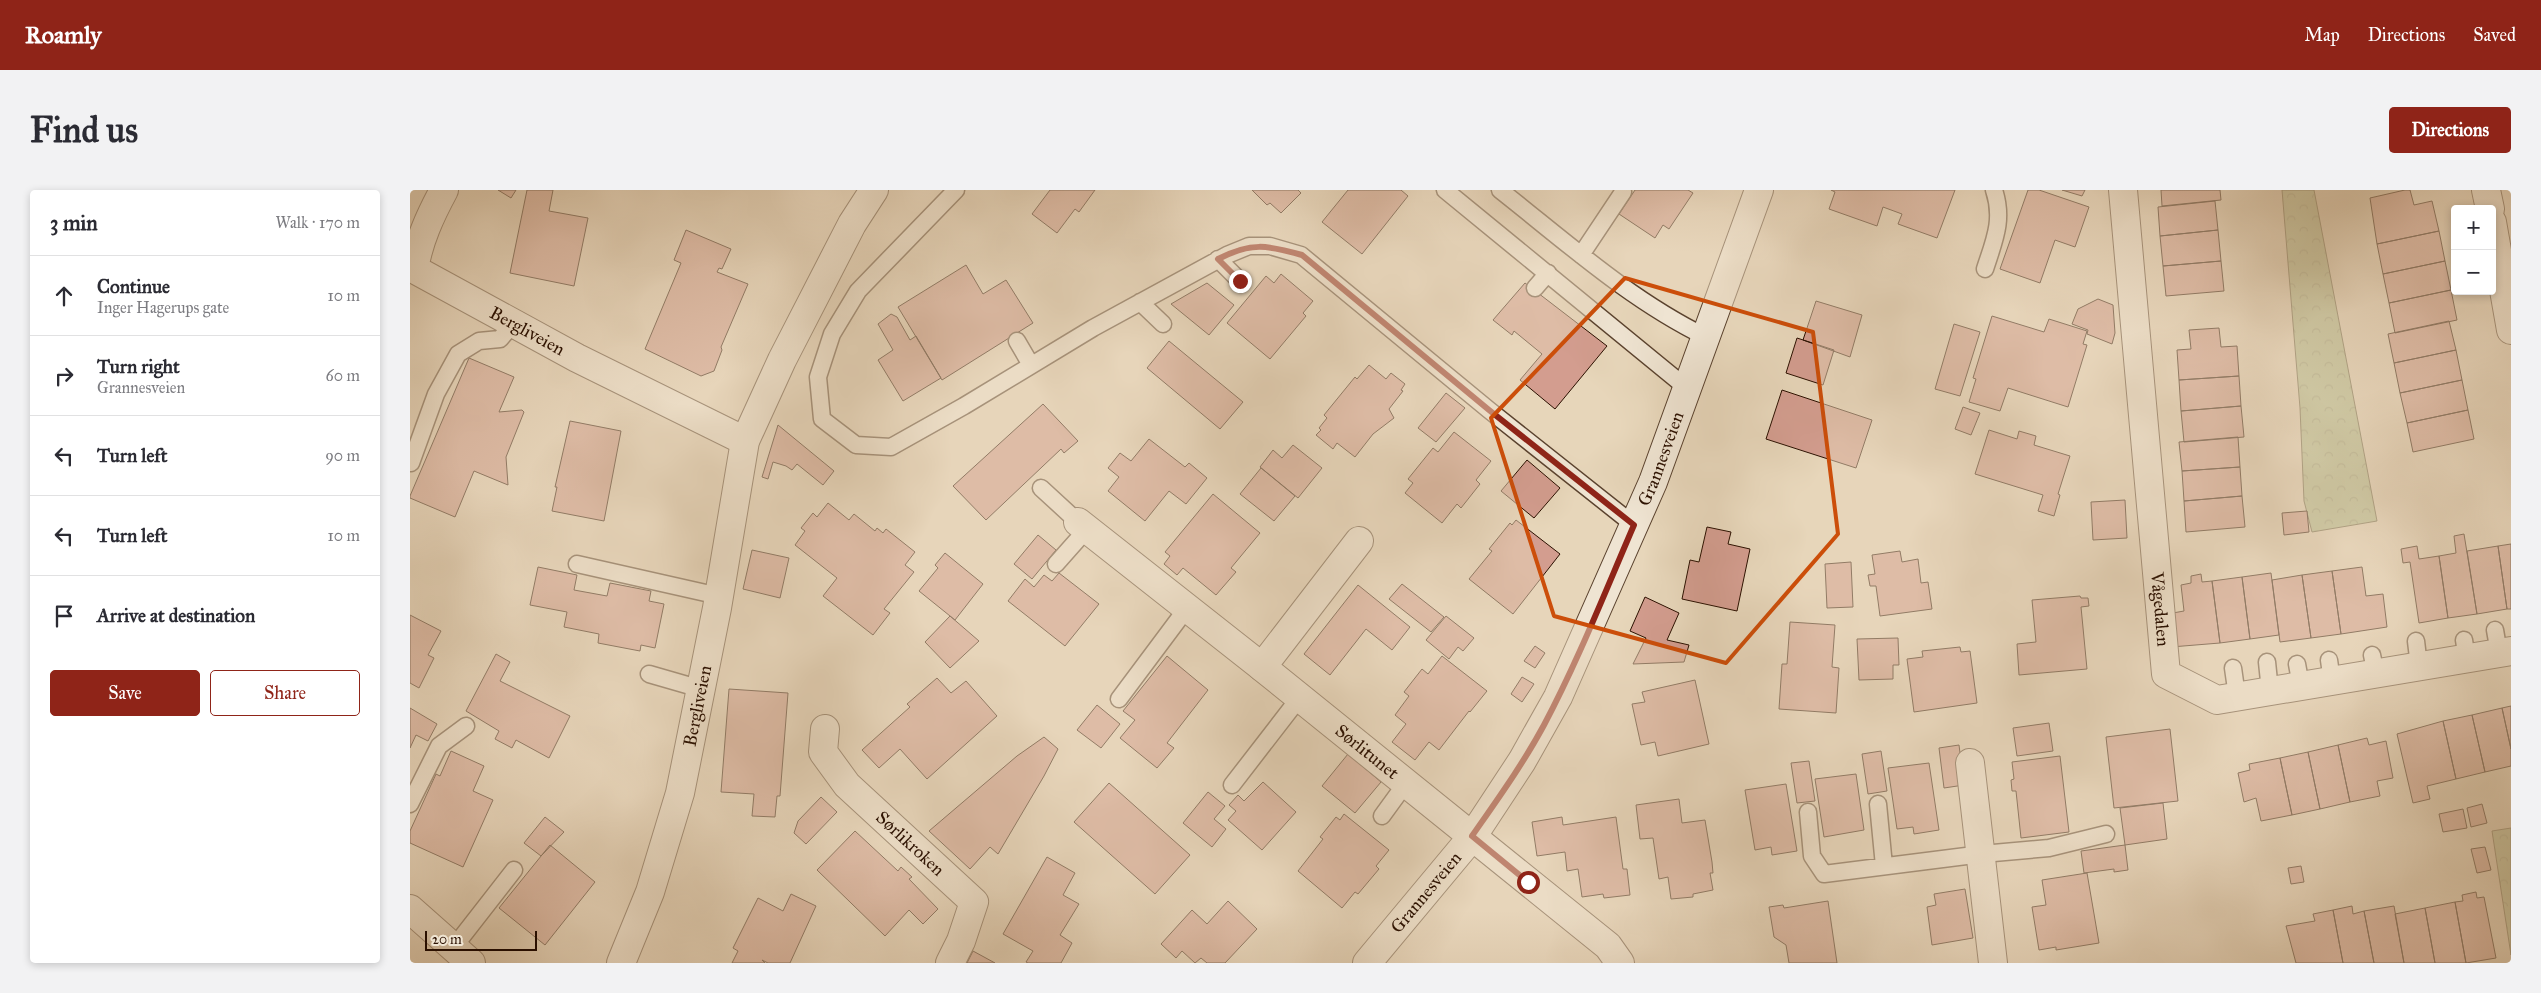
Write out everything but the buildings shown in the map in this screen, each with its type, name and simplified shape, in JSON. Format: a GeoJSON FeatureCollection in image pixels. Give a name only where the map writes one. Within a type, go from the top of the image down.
{"type":"FeatureCollection","features":[{"type":"Feature","properties":{"kind":"street","name":"Bergliveien"},"geometry":{"type":"LineString","coordinates":[[444,190],[428,219],[418,249],[414,269],[512,325],[745,441]]}},
{"type":"Feature","properties":{"kind":"street","name":"Bergliveien"},"geometry":{"type":"LineString","coordinates":[[621,963],[650,892],[680,793],[719,596],[745,441],[782,360],[852,224],[874,190]]}},
{"type":"Feature","properties":{"kind":"street","name":"Grannesveien"},"geometry":{"type":"LineString","coordinates":[[1367,963],[1472,836],[1504,791],[1550,712],[1634,525],[1688,389],[1759,190]]}},
{"type":"Feature","properties":{"kind":"street","name":"Vågedalen"},"geometry":{"type":"LineString","coordinates":[[2122,190],[2166,674],[2217,700],[2270,691],[2299,675],[2374,664],[2418,653],[2502,645]]}},
{"type":"Feature","properties":{"kind":"street"},"geometry":{"type":"LineString","coordinates":[[2486,190],[2489,205]]}},
{"type":"Feature","properties":{"kind":"street"},"geometry":{"type":"LineString","coordinates":[[2496,262],[2511,330]]}},
{"type":"Feature","properties":{"kind":"street","name":"Sørlitunet"},"geometry":{"type":"LineString","coordinates":[[1082,525],[1300,697],[1608,946],[1620,963]]}},
{"type":"Feature","properties":{"kind":"street"},"geometry":{"type":"LineString","coordinates":[[1262,667],[1359,541]]}},
{"type":"Feature","properties":{"kind":"street","name":"Sørlikroken"},"geometry":{"type":"LineString","coordinates":[[824,729],[822,752],[847,785],[974,902],[961,941],[950,963]]}},
{"type":"Feature","properties":{"kind":"street"},"geometry":{"type":"LineString","coordinates":[[1970,763],[1982,854],[1993,963]]}},
{"type":"Feature","properties":{"kind":"street"},"geometry":{"type":"LineString","coordinates":[[410,909],[463,955]]}},
{"type":"Feature","properties":{"kind":"lane"},"geometry":{"type":"LineString","coordinates":[[956,190],[858,291],[832,334],[818,377],[822,419],[856,445],[891,447],[1140,302],[1218,259],[1249,246],[1270,246],[1302,255],[1489,410],[1634,525]]}},
{"type":"Feature","properties":{"kind":"lane"},"geometry":{"type":"LineString","coordinates":[[1445,190],[1688,389]]}},
{"type":"Feature","properties":{"kind":"lane"},"geometry":{"type":"LineString","coordinates":[[1500,190],[1582,255],[1669,319],[1706,337]]}},
{"type":"Feature","properties":{"kind":"lane"},"geometry":{"type":"LineString","coordinates":[[1985,269],[1997,232],[1999,206],[1994,190]]}},
{"type":"Feature","properties":{"kind":"lane"},"geometry":{"type":"LineString","coordinates":[[1582,255],[1623,192]]}},
{"type":"Feature","properties":{"kind":"lane"},"geometry":{"type":"LineString","coordinates":[[1218,259],[1240,281]]}},
{"type":"Feature","properties":{"kind":"lane"},"geometry":{"type":"LineString","coordinates":[[1535,288],[1548,273]]}},
{"type":"Feature","properties":{"kind":"lane"},"geometry":{"type":"LineString","coordinates":[[1140,302],[1162,324]]}},
{"type":"Feature","properties":{"kind":"lane"},"geometry":{"type":"LineString","coordinates":[[411,463],[436,394],[458,354],[479,341],[500,338],[512,325]]}},
{"type":"Feature","properties":{"kind":"lane"},"geometry":{"type":"LineString","coordinates":[[1016,341],[1031,365]]}},
{"type":"Feature","properties":{"kind":"lane"},"geometry":{"type":"LineString","coordinates":[[1041,488],[1082,525],[1056,564]]}},
{"type":"Feature","properties":{"kind":"lane"},"geometry":{"type":"LineString","coordinates":[[577,564],[719,596]]}},
{"type":"Feature","properties":{"kind":"lane"},"geometry":{"type":"LineString","coordinates":[[2156,567],[2169,577],[2173,596]]}},
{"type":"Feature","properties":{"kind":"lane"},"geometry":{"type":"LineString","coordinates":[[1119,699],[1186,608]]}},
{"type":"Feature","properties":{"kind":"lane"},"geometry":{"type":"LineString","coordinates":[[2267,662],[2270,691]]}},
{"type":"Feature","properties":{"kind":"lane"},"geometry":{"type":"LineString","coordinates":[[2233,668],[2237,696]]}},
{"type":"Feature","properties":{"kind":"lane"},"geometry":{"type":"LineString","coordinates":[[648,674],[701,689]]}},
{"type":"Feature","properties":{"kind":"lane"},"geometry":{"type":"LineString","coordinates":[[1232,785],[1300,697]]}},
{"type":"Feature","properties":{"kind":"lane"},"geometry":{"type":"LineString","coordinates":[[410,804],[435,763],[439,746],[466,726]]}},
{"type":"Feature","properties":{"kind":"lane"},"geometry":{"type":"LineString","coordinates":[[1382,816],[1406,784]]}},
{"type":"Feature","properties":{"kind":"lane"},"geometry":{"type":"LineString","coordinates":[[1878,804],[1884,866]]}},
{"type":"Feature","properties":{"kind":"lane"},"geometry":{"type":"LineString","coordinates":[[1808,812],[1812,856],[1824,874],[1982,854],[2049,848],[2106,834]]}},
{"type":"Feature","properties":{"kind":"lane"},"geometry":{"type":"LineString","coordinates":[[463,955],[514,870]]}},
{"type":"Feature","properties":{"kind":"highlighted area"},"geometry":{"type":"Polygon","coordinates":[[[1625,278],[1813,332],[1838,534],[1726,663],[1554,616],[1491,418],[1625,278]]]}},
{"type":"Feature","properties":{"kind":"green space"},"geometry":{"type":"Polygon","coordinates":[[[2282,190],[2314,190],[2377,521],[2312,532],[2304,501],[2300,408],[2282,190]]]}},
{"type":"Feature","properties":{"kind":"green space"},"geometry":{"type":"Polygon","coordinates":[[[2511,828],[2511,955],[2492,831],[2511,828]]]}},
{"type":"Feature","properties":{"kind":"route"},"geometry":{"type":"LineString","coordinates":[[1240,281],[1218,259],[1226,254],[1249,246],[1270,246],[1302,255],[1489,410],[1634,525],[1558,697],[1504,791],[1472,836],[1528,882]]}}]}
